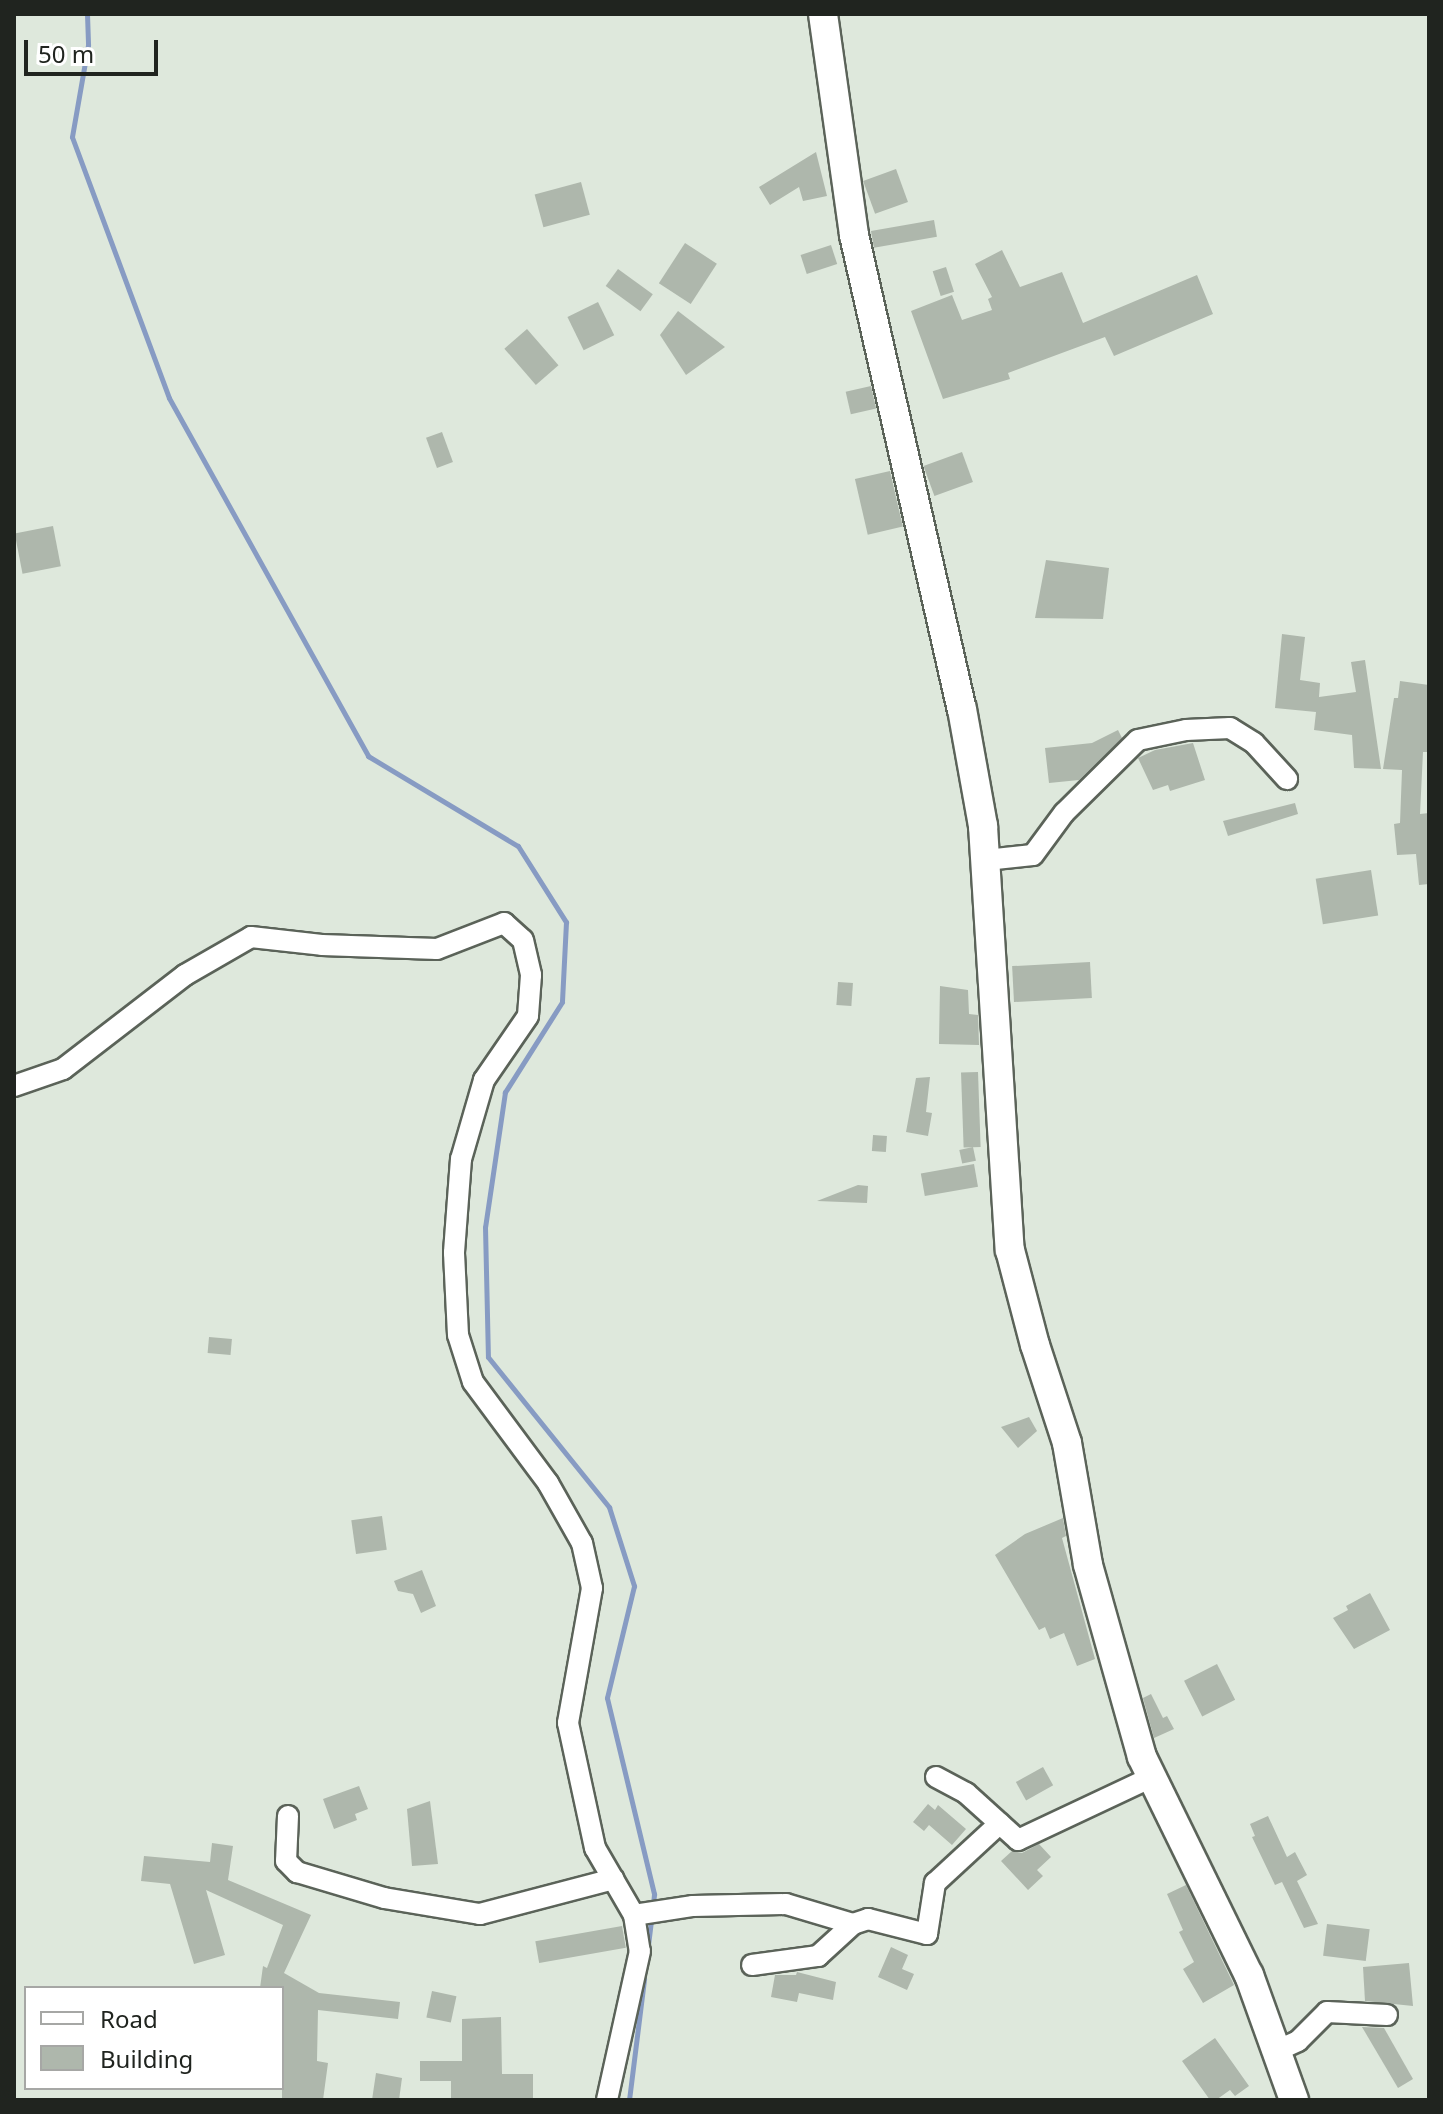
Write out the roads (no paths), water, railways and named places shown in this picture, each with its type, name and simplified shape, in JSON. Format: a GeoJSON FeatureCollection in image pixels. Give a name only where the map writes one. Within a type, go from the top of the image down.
{"type":"FeatureCollection","features":[{"type":"Feature","properties":{"kind":"street"},"geometry":{"type":"LineString","coordinates":[[823,14],[854,235],[962,709],[986,860],[1010,1250],[1035,1345],[1067,1443],[1088,1565],[1142,1757],[1249,1975],[1294,2100]]}},
{"type":"Feature","properties":{"kind":"street"},"geometry":{"type":"LineString","coordinates":[[986,860],[1033,855],[1064,813],[1138,740],[1186,730],[1230,728],[1254,743],[1287,779]]}},
{"type":"Feature","properties":{"kind":"street"},"geometry":{"type":"LineString","coordinates":[[14,1086],[63,1069],[185,975],[251,937],[322,945],[437,949],[504,923],[523,940],[531,975],[528,1016],[484,1080],[461,1159],[454,1253],[458,1335],[473,1382],[548,1483],[582,1543],[592,1588],[568,1723],[595,1848],[613,1879],[641,1913],[640,1951],[607,2100]]}},
{"type":"Feature","properties":{"kind":"street"},"geometry":{"type":"LineString","coordinates":[[936,1777],[966,1793],[1018,1840],[1152,1777]]}},
{"type":"Feature","properties":{"kind":"street"},"geometry":{"type":"LineString","coordinates":[[288,1816],[286,1861],[297,1872],[384,1898],[480,1914],[613,1879]]}},
{"type":"Feature","properties":{"kind":"street"},"geometry":{"type":"LineString","coordinates":[[752,1965],[818,1956],[853,1924],[868,1919],[927,1934],[935,1883],[1000,1823]]}},
{"type":"Feature","properties":{"kind":"street"},"geometry":{"type":"LineString","coordinates":[[641,1913],[670,1908],[786,1904],[853,1924]]}},
{"type":"Feature","properties":{"kind":"street"},"geometry":{"type":"LineString","coordinates":[[1276,2051],[1298,2041],[1327,2012],[1387,2015]]}},
{"type":"Feature","properties":{"kind":"waterway"},"geometry":{"type":"LineString","coordinates":[[87,14],[88,45],[72,137],[169,398],[368,756],[518,846],[566,922],[562,1002],[505,1092],[485,1227],[488,1357],[609,1507],[634,1586],[607,1698],[654,1894],[653,1906]]}},
{"type":"Feature","properties":{"kind":"waterway"},"geometry":{"type":"LineString","coordinates":[[648,1945],[651,1920]]}},
{"type":"Feature","properties":{"kind":"waterway"},"geometry":{"type":"LineString","coordinates":[[629,2100],[644,1979]]}}]}
